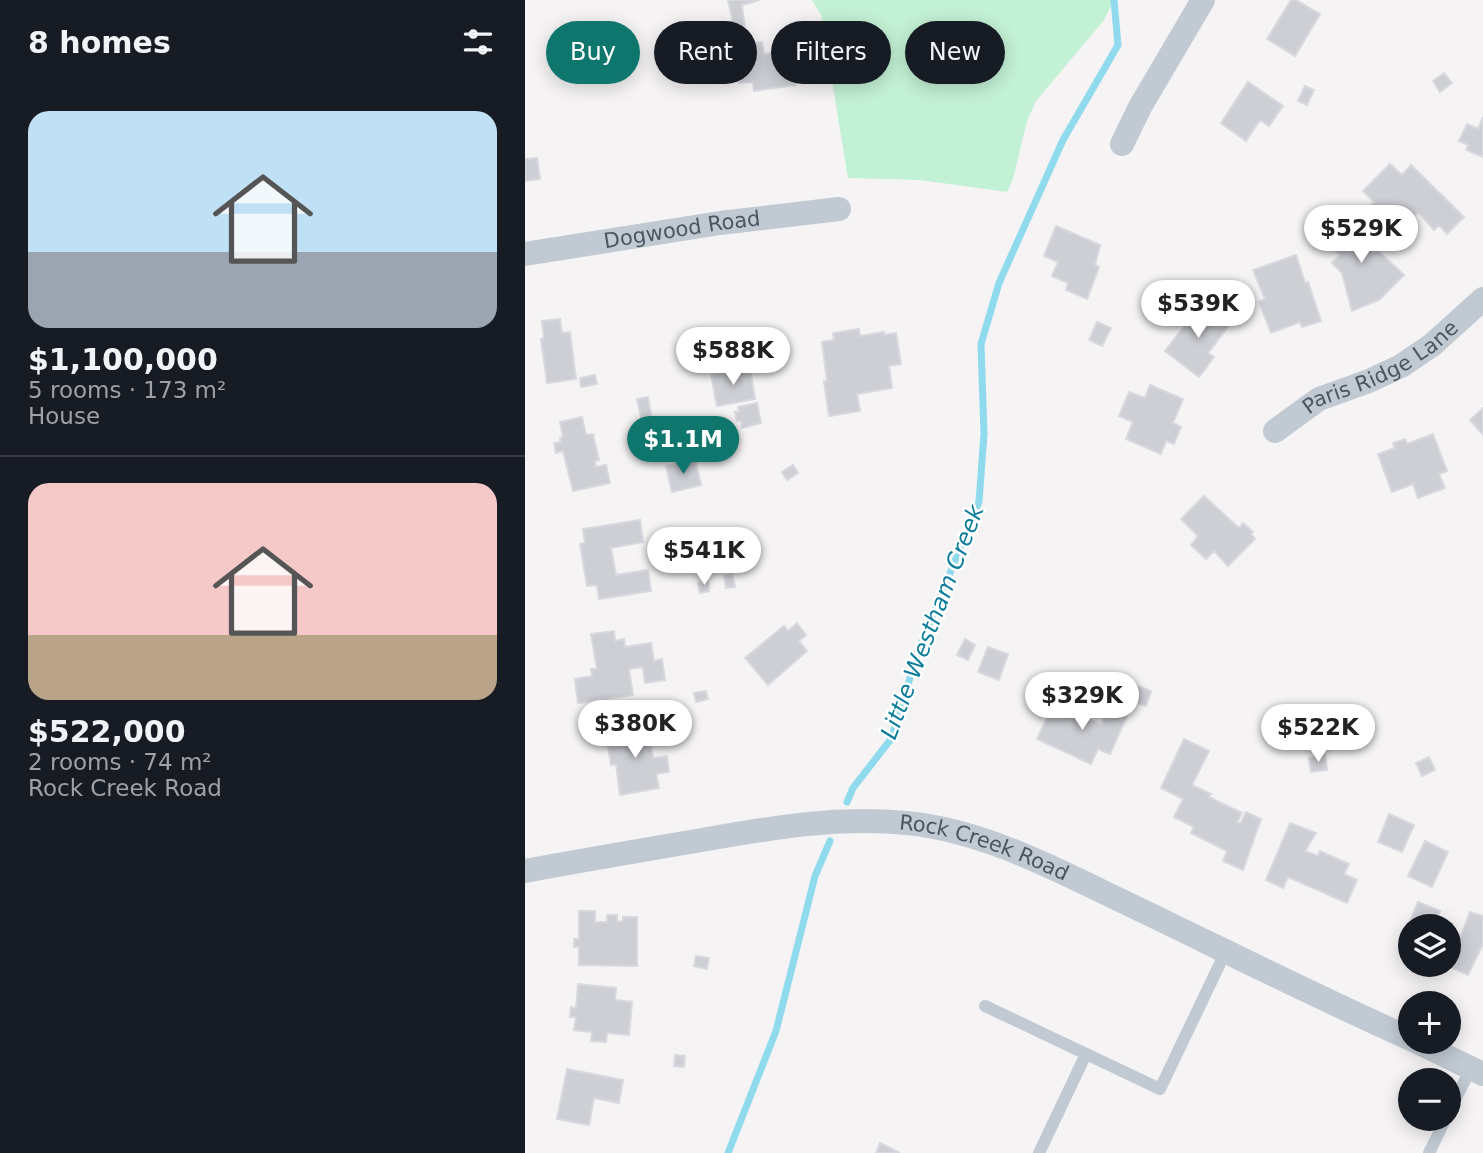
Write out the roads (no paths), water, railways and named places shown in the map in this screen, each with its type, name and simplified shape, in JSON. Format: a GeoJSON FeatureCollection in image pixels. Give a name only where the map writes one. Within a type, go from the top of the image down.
{"type":"FeatureCollection","features":[{"type":"Feature","properties":{"kind":"street"},"geometry":{"type":"LineString","coordinates":[[1122,144],[1140,107],[1203,0]]}},
{"type":"Feature","properties":{"kind":"street","name":"Dogwood Road"},"geometry":{"type":"LineString","coordinates":[[525,254],[720,223],[839,209]]}},
{"type":"Feature","properties":{"kind":"street","name":"Paris Ridge Lane"},"geometry":{"type":"LineString","coordinates":[[1275,431],[1319,399],[1401,366],[1432,345],[1483,299]]}},
{"type":"Feature","properties":{"kind":"street","name":"Rock Creek Road"},"geometry":{"type":"LineString","coordinates":[[525,871],[784,826],[852,820],[908,823],[985,839],[1398,1033]]}},
{"type":"Feature","properties":{"kind":"street","name":"Rock Creek Road"},"geometry":{"type":"LineString","coordinates":[[1442,1054],[1477,1071]]}},
{"type":"Feature","properties":{"kind":"lane"},"geometry":{"type":"LineString","coordinates":[[985,1006],[1160,1089],[1226,951]]}},
{"type":"Feature","properties":{"kind":"lane"},"geometry":{"type":"LineString","coordinates":[[1039,1153],[1086,1054]]}},
{"type":"Feature","properties":{"kind":"lane"},"geometry":{"type":"LineString","coordinates":[[1461,1094],[1477,1071]]}},
{"type":"Feature","properties":{"kind":"lane"},"geometry":{"type":"LineString","coordinates":[[1429,1153],[1440,1131]]}},
{"type":"Feature","properties":{"kind":"waterway","name":"Little Westham Creek"},"geometry":{"type":"LineString","coordinates":[[847,802],[853,788],[891,739],[919,649],[979,502],[984,434],[981,344],[999,283],[1063,140],[1118,45],[1114,0]]}},
{"type":"Feature","properties":{"kind":"waterway","name":"Little Westham Creek"},"geometry":{"type":"LineString","coordinates":[[728,1153],[776,1031],[815,876],[830,841]]}}]}
